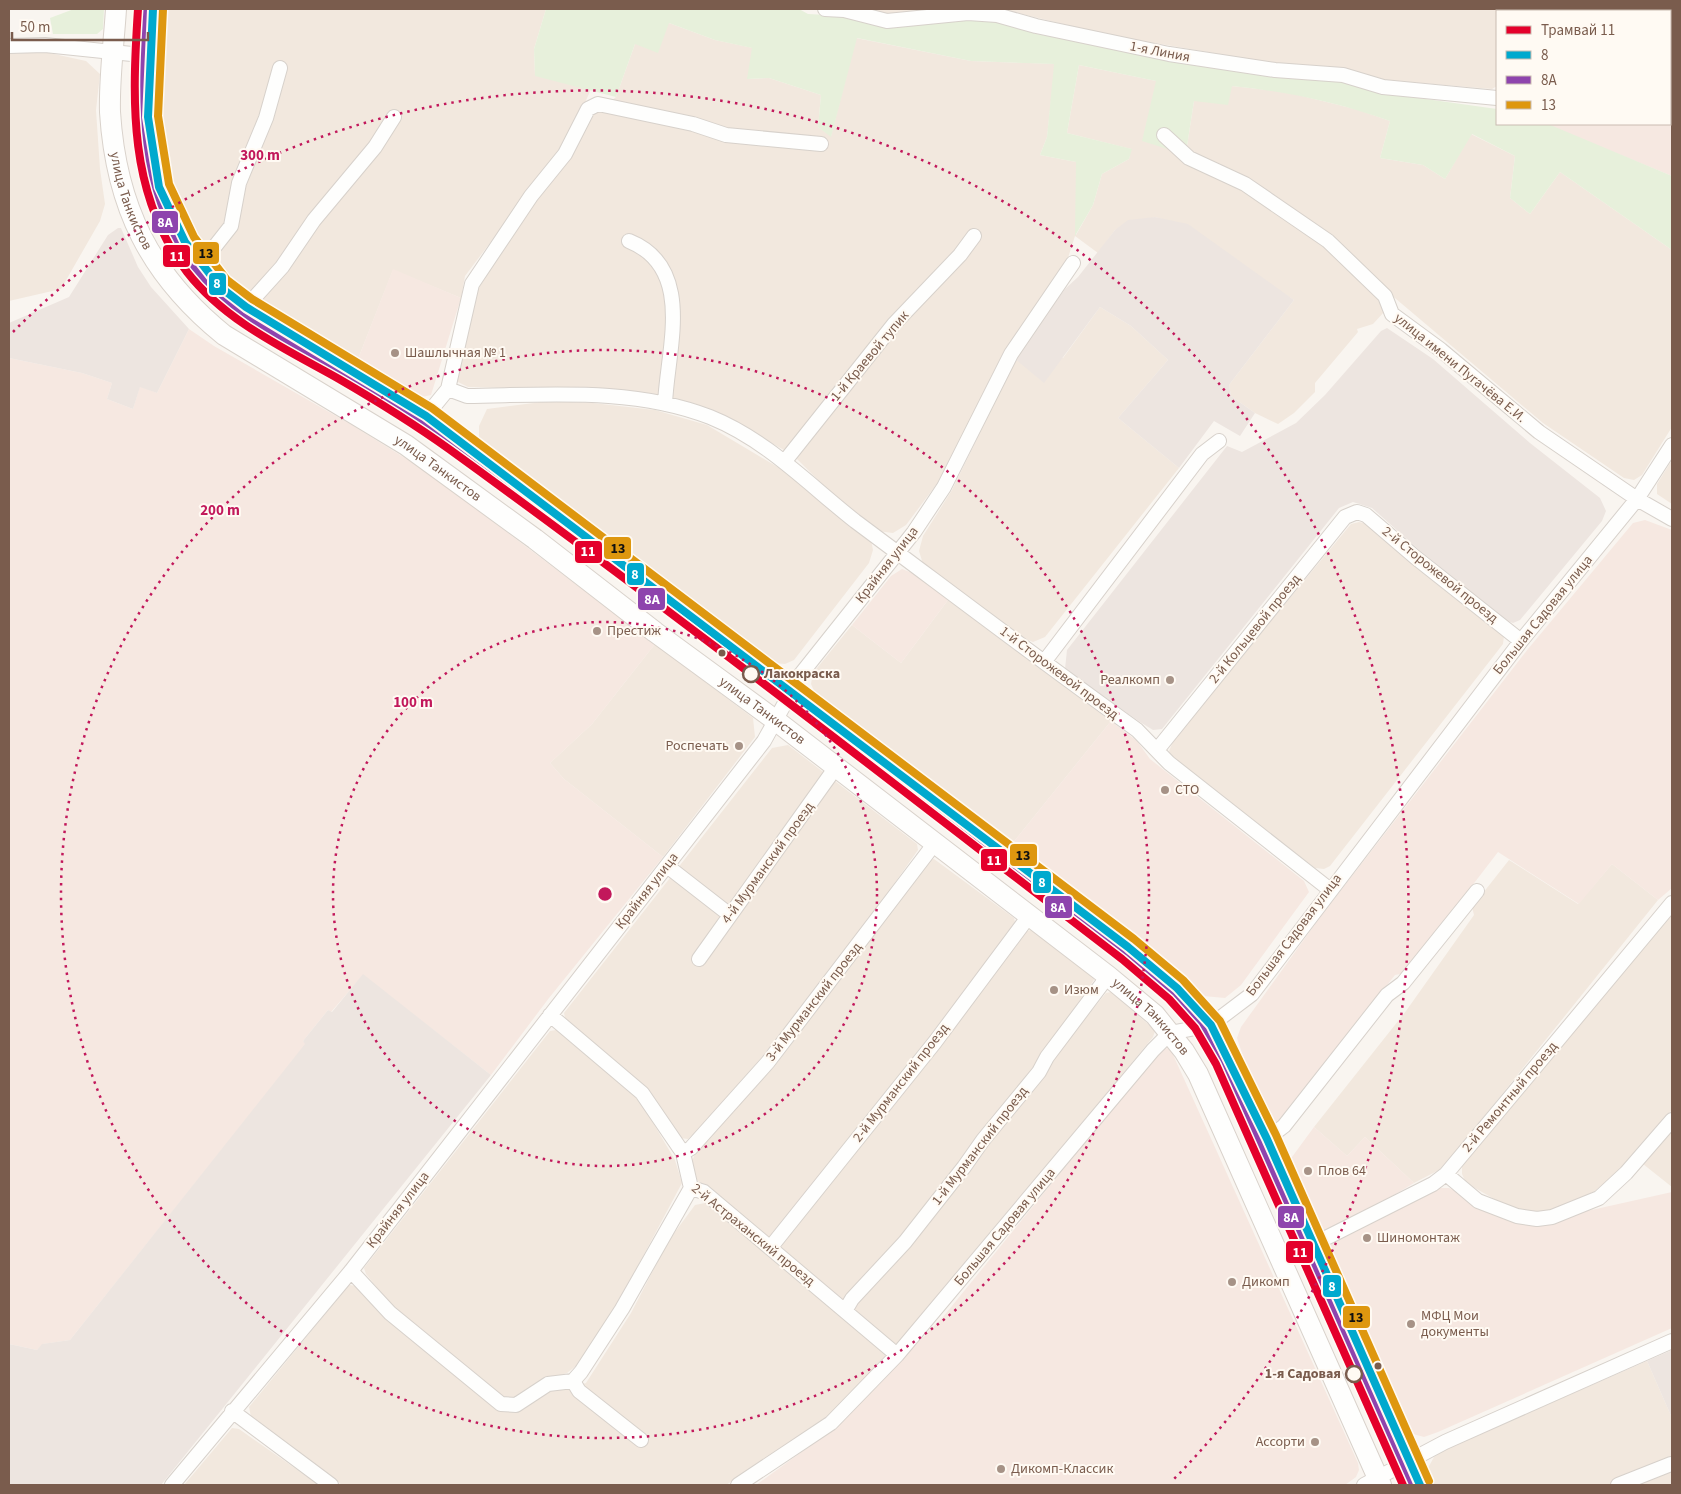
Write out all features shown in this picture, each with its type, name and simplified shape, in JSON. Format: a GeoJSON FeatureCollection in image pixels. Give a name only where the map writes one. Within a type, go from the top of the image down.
{"type":"FeatureCollection","features":[{"type":"Feature","properties":{"kind":"main road","name":"улица Танкистов"},"geometry":{"type":"LineString","coordinates":[[116,9],[110,110],[116,166],[125,202],[154,258],[172,286],[202,317],[224,335],[359,415],[412,450],[836,766],[1108,976],[1154,1015],[1170,1033],[1198,1074],[1374,1483]]}},
{"type":"Feature","properties":{"kind":"main road"},"geometry":{"type":"LineString","coordinates":[[153,9],[148,117],[159,187],[185,242],[220,287],[246,307],[426,416],[1128,947],[1177,988],[1211,1025],[1267,1139],[1312,1245],[1420,1485]]}},
{"type":"Feature","properties":{"kind":"street","name":"1-я Линия"},"geometry":{"type":"LineString","coordinates":[[825,9],[844,10],[886,21],[968,13],[997,15],[1036,26],[1170,54],[1275,70],[1344,75],[1383,88],[1496,98]]}},
{"type":"Feature","properties":{"kind":"street"},"geometry":{"type":"LineString","coordinates":[[9,46],[45,45],[151,56]]}},
{"type":"Feature","properties":{"kind":"street"},"geometry":{"type":"LineString","coordinates":[[200,262],[231,226],[239,184],[266,118],[280,68]]}},
{"type":"Feature","properties":{"kind":"street"},"geometry":{"type":"LineString","coordinates":[[426,416],[448,388],[472,284],[531,196],[565,154],[588,109],[598,104],[693,124],[726,135],[821,144]]}},
{"type":"Feature","properties":{"kind":"street"},"geometry":{"type":"LineString","coordinates":[[246,307],[282,267],[314,220],[375,147],[394,117]]}},
{"type":"Feature","properties":{"kind":"street","name":"улица имени Пугачёва Е.И."},"geometry":{"type":"LineString","coordinates":[[1164,135],[1190,158],[1245,184],[1328,241],[1386,296],[1392,314],[1441,350],[1539,432],[1636,498],[1672,519]]}},
{"type":"Feature","properties":{"kind":"street","name":"1-й Краевой тупик"},"geometry":{"type":"LineString","coordinates":[[785,461],[894,324],[960,255],[974,236]]}},
{"type":"Feature","properties":{"kind":"street"},"geometry":{"type":"LineString","coordinates":[[629,241],[639,245],[658,260],[666,274],[673,298],[673,324],[665,404]]}},
{"type":"Feature","properties":{"kind":"street","name":"Крайняя улица"},"geometry":{"type":"LineString","coordinates":[[172,1485],[350,1271],[764,741],[801,674],[898,552],[944,487],[1011,354],[1073,263]]}},
{"type":"Feature","properties":{"kind":"street"},"geometry":{"type":"LineString","coordinates":[[448,388],[467,396],[595,395],[665,404],[710,417],[749,437],[785,461]]}},
{"type":"Feature","properties":{"kind":"street"},"geometry":{"type":"LineString","coordinates":[[1044,662],[1202,454],[1219,441]]}},
{"type":"Feature","properties":{"kind":"street","name":"Большая Садовая улица"},"geometry":{"type":"LineString","coordinates":[[738,1485],[831,1423],[897,1355],[1153,1050],[1170,1033],[1211,1025],[1252,994],[1329,889],[1521,641],[1636,498],[1672,445]]}},
{"type":"Feature","properties":{"kind":"street","name":"1-й Сторожевой проезд"},"geometry":{"type":"LineString","coordinates":[[785,461],[835,505],[1137,730],[1169,763],[1329,889]]}},
{"type":"Feature","properties":{"kind":"street","name":"2-й Сторожевой проезд"},"geometry":{"type":"LineString","coordinates":[[1357,512],[1366,515],[1415,557],[1521,641]]}},
{"type":"Feature","properties":{"kind":"street","name":"2-й Кольцевой проезд"},"geometry":{"type":"LineString","coordinates":[[1156,750],[1345,517],[1357,512]]}},
{"type":"Feature","properties":{"kind":"street","name":"4-й Мурманский проезд"},"geometry":{"type":"LineString","coordinates":[[699,959],[836,766]]}},
{"type":"Feature","properties":{"kind":"street","name":"3-й Мурманский проезд"},"geometry":{"type":"LineString","coordinates":[[683,1153],[691,1148],[768,1062],[935,843]]}},
{"type":"Feature","properties":{"kind":"street"},"geometry":{"type":"LineString","coordinates":[[667,866],[730,915]]}},
{"type":"Feature","properties":{"kind":"street"},"geometry":{"type":"LineString","coordinates":[[1267,1139],[1284,1126],[1382,1002],[1403,983],[1477,891]]}},
{"type":"Feature","properties":{"kind":"street","name":"2-й Ремонтный проезд"},"geometry":{"type":"LineString","coordinates":[[1312,1245],[1433,1184],[1446,1174],[1672,903]]}},
{"type":"Feature","properties":{"kind":"street","name":"2-й Мурманский проезд"},"geometry":{"type":"LineString","coordinates":[[770,1248],[935,1042],[1030,916]]}},
{"type":"Feature","properties":{"kind":"street","name":"1-й Мурманский проезд"},"geometry":{"type":"LineString","coordinates":[[844,1311],[852,1299],[905,1242],[983,1140],[1039,1072],[1047,1057],[1108,976]]}},
{"type":"Feature","properties":{"kind":"street","name":"2-й Астраханский проезд"},"geometry":{"type":"LineString","coordinates":[[550,1015],[642,1093],[683,1153],[691,1188],[704,1192],[897,1355]]}},
{"type":"Feature","properties":{"kind":"street"},"geometry":{"type":"LineString","coordinates":[[1446,1174],[1478,1201],[1518,1216],[1537,1219],[1552,1217],[1599,1198],[1626,1173],[1672,1120]]}},
{"type":"Feature","properties":{"kind":"street"},"geometry":{"type":"LineString","coordinates":[[350,1271],[390,1313],[501,1404],[516,1405],[548,1384],[573,1381],[581,1372],[622,1308],[691,1188]]}},
{"type":"Feature","properties":{"kind":"street"},"geometry":{"type":"LineString","coordinates":[[1374,1483],[1409,1461],[1445,1442],[1672,1341]]}},
{"type":"Feature","properties":{"kind":"street"},"geometry":{"type":"LineString","coordinates":[[573,1381],[579,1391],[641,1440]]}},
{"type":"Feature","properties":{"kind":"street"},"geometry":{"type":"LineString","coordinates":[[232,1411],[331,1485]]}},
{"type":"Feature","properties":{"kind":"street"},"geometry":{"type":"LineString","coordinates":[[1618,1485],[1671,1464]]}},
{"type":"Feature","properties":{"kind":"shaded area"},"geometry":{"type":"Polygon","coordinates":[[[163,9],[546,9],[534,49],[535,75],[591,89],[570,137],[465,276],[461,298],[393,270],[358,359],[249,297],[227,278],[210,258],[188,221],[170,186],[161,158],[157,117],[163,9]]]}},
{"type":"Feature","properties":{"kind":"shaded area"},"geometry":{"type":"Polygon","coordinates":[[[861,9],[938,9],[887,14],[861,9]]]}},
{"type":"Feature","properties":{"kind":"shaded area"},"geometry":{"type":"Polygon","coordinates":[[[1002,9],[1492,9],[1496,10],[1496,87],[1492,89],[1386,80],[1346,69],[1272,63],[1108,35],[1002,9]]]}},
{"type":"Feature","properties":{"kind":"shaded area"},"geometry":{"type":"Polygon","coordinates":[[[1672,9],[1672,79],[1671,10],[1576,10],[1672,9]]]}},
{"type":"Feature","properties":{"kind":"shaded area"},"geometry":{"type":"Polygon","coordinates":[[[669,23],[715,40],[753,48],[748,79],[769,78],[821,95],[818,127],[831,136],[856,38],[971,61],[1055,64],[1047,137],[1040,155],[1076,162],[1076,235],[1093,205],[1102,174],[1129,159],[1131,149],[1067,133],[1079,65],[1156,81],[1180,153],[1245,189],[1326,243],[1381,298],[1385,311],[1373,324],[1357,329],[1358,332],[1315,383],[1315,392],[1294,413],[1278,424],[1255,413],[1231,396],[1229,385],[1294,300],[1169,221],[1155,217],[1115,230],[1098,253],[1075,236],[1066,264],[1007,353],[939,481],[906,525],[893,533],[877,531],[837,499],[793,455],[712,410],[655,394],[595,389],[468,387],[458,382],[457,375],[478,289],[591,113],[601,109],[616,97],[635,44],[669,23]]]}},
{"type":"Feature","properties":{"kind":"shaded area"},"geometry":{"type":"Polygon","coordinates":[[[45,52],[86,61],[100,74],[96,110],[100,169],[105,204],[100,221],[61,289],[9,301],[9,54],[45,52]]]}},
{"type":"Feature","properties":{"kind":"shaded area"},"geometry":{"type":"Polygon","coordinates":[[[1232,86],[1286,92],[1359,110],[1390,121],[1380,158],[1423,165],[1445,179],[1471,134],[1515,156],[1510,198],[1530,214],[1560,172],[1672,250],[1672,427],[1642,475],[1634,480],[1624,478],[1543,423],[1389,293],[1245,179],[1189,150],[1187,146],[1194,101],[1232,86]]]}},
{"type":"Feature","properties":{"kind":"shaded area"},"geometry":{"type":"Polygon","coordinates":[[[1671,94],[1672,176],[1547,125],[1671,125],[1671,94]]]}},
{"type":"Feature","properties":{"kind":"shaded area"},"geometry":{"type":"Polygon","coordinates":[[[1155,217],[1188,224],[1294,300],[1229,385],[1231,396],[1255,413],[1240,436],[1214,421],[1179,468],[1118,418],[1168,360],[1131,326],[1100,307],[1044,383],[1014,358],[1065,289],[1078,277],[1115,230],[1128,220],[1155,217]]]}},
{"type":"Feature","properties":{"kind":"shaded area"},"geometry":{"type":"Polygon","coordinates":[[[121,228],[138,267],[151,287],[189,329],[157,393],[140,387],[133,409],[107,399],[112,383],[82,373],[9,358],[9,323],[69,297],[108,235],[121,228]]]}},
{"type":"Feature","properties":{"kind":"shaded area"},"geometry":{"type":"Polygon","coordinates":[[[393,269],[461,298],[431,395],[422,397],[358,359],[393,269]]]}},
{"type":"Feature","properties":{"kind":"shaded area"},"geometry":{"type":"Polygon","coordinates":[[[1100,307],[1131,326],[1168,360],[1118,418],[1179,468],[1045,637],[1033,642],[1018,636],[923,564],[919,551],[923,536],[952,490],[1015,361],[1063,358],[1100,307]]]}},
{"type":"Feature","properties":{"kind":"shaded area"},"geometry":{"type":"Polygon","coordinates":[[[1387,328],[1433,359],[1530,443],[1600,498],[1606,511],[1602,521],[1520,620],[1513,623],[1507,621],[1418,549],[1372,508],[1353,502],[1339,508],[1162,729],[1153,730],[1140,722],[1065,669],[1067,650],[1227,446],[1242,452],[1296,423],[1325,395],[1381,331],[1387,328]]]}},
{"type":"Feature","properties":{"kind":"shaded area"},"geometry":{"type":"Polygon","coordinates":[[[189,329],[214,346],[350,424],[426,471],[655,644],[592,724],[550,763],[564,779],[663,857],[549,998],[491,1075],[363,975],[331,1012],[328,1010],[303,1041],[306,1044],[70,1340],[43,1344],[37,1350],[9,1344],[9,358],[82,373],[112,383],[107,399],[133,409],[140,386],[157,393],[189,329]]]}},
{"type":"Feature","properties":{"kind":"shaded area"},"geometry":{"type":"Polygon","coordinates":[[[550,401],[593,403],[655,410],[707,425],[781,469],[871,540],[873,550],[869,563],[794,660],[785,664],[774,663],[479,441],[479,426],[487,409],[550,401]]]}},
{"type":"Feature","properties":{"kind":"shaded area"},"geometry":{"type":"Polygon","coordinates":[[[1672,460],[1672,504],[1657,494],[1657,484],[1672,460]]]}},
{"type":"Feature","properties":{"kind":"shaded area"},"geometry":{"type":"Polygon","coordinates":[[[1645,520],[1672,530],[1672,888],[1658,900],[1612,864],[1579,904],[1498,852],[1405,973],[1395,975],[1287,1113],[1279,1122],[1273,1122],[1243,1056],[1237,1038],[1241,1027],[1321,916],[1528,649],[1633,523],[1645,520]]]}},
{"type":"Feature","properties":{"kind":"shaded area"},"geometry":{"type":"Polygon","coordinates":[[[1364,523],[1504,636],[1503,644],[1330,866],[1324,869],[1315,868],[1172,758],[1169,751],[1175,737],[1351,524],[1364,523]]]}},
{"type":"Feature","properties":{"kind":"shaded area"},"geometry":{"type":"Polygon","coordinates":[[[902,569],[915,574],[948,600],[901,663],[852,625],[891,576],[902,569]]]}},
{"type":"Feature","properties":{"kind":"shaded area"},"geometry":{"type":"Polygon","coordinates":[[[948,600],[1111,721],[1012,844],[815,693],[811,684],[813,673],[852,625],[901,663],[948,600]]]}},
{"type":"Feature","properties":{"kind":"shaded area"},"geometry":{"type":"Polygon","coordinates":[[[655,644],[753,718],[755,737],[663,857],[564,779],[550,763],[592,724],[655,644]]]}},
{"type":"Feature","properties":{"kind":"shaded area"},"geometry":{"type":"Polygon","coordinates":[[[1111,721],[1137,741],[1150,759],[1304,881],[1309,892],[1241,985],[1225,998],[1203,996],[1012,844],[1111,721]]]}},
{"type":"Feature","properties":{"kind":"shaded area"},"geometry":{"type":"Polygon","coordinates":[[[788,745],[917,844],[918,850],[865,925],[762,1057],[698,1130],[688,1139],[680,1138],[646,1087],[566,1022],[564,1013],[772,748],[788,745]]]}},
{"type":"Feature","properties":{"kind":"shaded area"},"geometry":{"type":"Polygon","coordinates":[[[934,859],[1014,918],[1015,922],[930,1038],[775,1234],[769,1237],[697,1180],[690,1168],[695,1153],[774,1067],[930,860],[934,859]]]}},
{"type":"Feature","properties":{"kind":"shaded area"},"geometry":{"type":"Polygon","coordinates":[[[1509,860],[1578,904],[1612,864],[1658,900],[1450,1159],[1439,1170],[1414,1183],[1365,1137],[1347,1156],[1314,1127],[1406,1011],[1474,915],[1472,907],[1509,860]]]}},
{"type":"Feature","properties":{"kind":"shaded area"},"geometry":{"type":"Polygon","coordinates":[[[1672,910],[1672,1110],[1621,1168],[1595,1191],[1551,1212],[1519,1213],[1466,1183],[1462,1174],[1462,1166],[1672,910]]]}},
{"type":"Feature","properties":{"kind":"shaded area"},"geometry":{"type":"Polygon","coordinates":[[[1031,930],[1093,976],[1094,980],[1043,1054],[1036,1069],[901,1238],[843,1301],[783,1252],[781,1247],[783,1240],[941,1046],[1027,931],[1031,930]]]}},
{"type":"Feature","properties":{"kind":"shaded area"},"geometry":{"type":"Polygon","coordinates":[[[363,974],[491,1075],[161,1485],[9,1485],[9,1344],[37,1350],[42,1344],[70,1340],[305,1044],[303,1041],[328,1010],[332,1012],[363,974]]]}},
{"type":"Feature","properties":{"kind":"shaded area"},"geometry":{"type":"Polygon","coordinates":[[[1111,992],[1155,1031],[1153,1037],[900,1343],[893,1343],[855,1311],[855,1301],[1106,993],[1111,992]]]}},
{"type":"Feature","properties":{"kind":"shaded area"},"geometry":{"type":"Polygon","coordinates":[[[556,1030],[639,1099],[675,1160],[682,1183],[617,1305],[576,1366],[567,1373],[552,1378],[515,1398],[505,1399],[394,1309],[366,1274],[364,1268],[550,1031],[556,1030]]]}},
{"type":"Feature","properties":{"kind":"shaded area"},"geometry":{"type":"Polygon","coordinates":[[[1170,1048],[1358,1463],[1359,1470],[1356,1477],[1345,1485],[756,1485],[833,1429],[943,1317],[1161,1049],[1170,1048]]]}},
{"type":"Feature","properties":{"kind":"shaded area"},"geometry":{"type":"Polygon","coordinates":[[[1314,1127],[1347,1156],[1365,1137],[1414,1183],[1364,1213],[1324,1231],[1316,1229],[1290,1167],[1292,1157],[1314,1127]]]}},
{"type":"Feature","properties":{"kind":"shaded area"},"geometry":{"type":"Polygon","coordinates":[[[1672,1130],[1672,1187],[1643,1164],[1672,1130]]]}},
{"type":"Feature","properties":{"kind":"shaded area"},"geometry":{"type":"Polygon","coordinates":[[[1440,1188],[1449,1188],[1515,1220],[1554,1222],[1587,1211],[1672,1192],[1672,1328],[1438,1432],[1424,1437],[1413,1434],[1403,1428],[1323,1249],[1328,1243],[1440,1188]]]}},
{"type":"Feature","properties":{"kind":"shaded area"},"geometry":{"type":"Polygon","coordinates":[[[705,1203],[885,1353],[886,1359],[831,1417],[726,1485],[342,1485],[251,1417],[249,1407],[349,1285],[357,1286],[500,1410],[515,1413],[549,1387],[566,1389],[586,1383],[631,1313],[669,1240],[695,1205],[705,1203]]]}},
{"type":"Feature","properties":{"kind":"shaded area"},"geometry":{"type":"Polygon","coordinates":[[[1672,1350],[1672,1418],[1647,1361],[1672,1350]]]}},
{"type":"Feature","properties":{"kind":"shaded area"},"geometry":{"type":"Polygon","coordinates":[[[1647,1361],[1672,1418],[1672,1485],[1429,1485],[1426,1478],[1428,1468],[1434,1457],[1445,1449],[1647,1361]]]}},
{"type":"Feature","properties":{"kind":"shaded area"},"geometry":{"type":"Polygon","coordinates":[[[232,1428],[239,1429],[319,1485],[184,1485],[232,1428]]]}},
{"type":"Feature","properties":{"kind":"green space"},"geometry":{"type":"Polygon","coordinates":[[[74,9],[104,9],[103,29],[97,34],[53,34],[50,18],[74,9]]]}},
{"type":"Feature","properties":{"kind":"green space"},"geometry":{"type":"Polygon","coordinates":[[[546,9],[799,9],[808,14],[847,16],[886,25],[971,20],[994,21],[1037,34],[1163,58],[1344,80],[1390,94],[1496,109],[1496,125],[1550,125],[1672,176],[1672,250],[1560,172],[1530,214],[1510,198],[1515,156],[1472,134],[1445,179],[1423,165],[1380,158],[1390,121],[1351,108],[1273,91],[1232,86],[1228,105],[1194,101],[1187,146],[1189,150],[1180,153],[1142,141],[1156,81],[1079,65],[1067,133],[1132,149],[1129,159],[1102,174],[1093,205],[1075,236],[1076,162],[1040,155],[1047,137],[1054,64],[971,61],[857,38],[831,137],[818,127],[821,95],[769,78],[747,79],[752,48],[715,40],[669,23],[658,53],[635,44],[616,97],[535,76],[534,49],[546,9]]]}},
{"type":"Feature","properties":{"kind":"tram line","name":"11"},"geometry":{"type":"LineString","coordinates":[[138,9],[135,112],[138,146],[144,179],[154,211],[168,242],[187,272],[203,290],[220,306],[258,333],[339,379],[436,440],[619,574],[1122,959],[1169,999],[1195,1028],[1216,1064],[1403,1485]]}},
{"type":"Feature","properties":{"kind":"transit line","name":"8А"},"geometry":{"type":"LineString","coordinates":[[143,9],[138,118],[150,190],[177,248],[213,294],[241,316],[420,424],[1122,955],[1170,995],[1203,1031],[1258,1143],[1409,1485]]}},
{"type":"Feature","properties":{"kind":"transit line","name":"8"},"geometry":{"type":"LineString","coordinates":[[153,9],[148,117],[159,187],[185,242],[220,287],[246,307],[426,416],[1128,947],[1177,988],[1211,1025],[1267,1139],[1420,1485]]}},
{"type":"Feature","properties":{"kind":"transit line","name":"13"},"geometry":{"type":"LineString","coordinates":[[163,9],[158,116],[169,184],[194,237],[227,280],[252,299],[432,408],[1134,939],[1183,980],[1220,1021],[1276,1135],[1429,1481]]}},
{"type":"Feature","properties":{"kind":"place","name":"Шашлычная № 1"},"geometry":{"type":"Point","coordinates":[395,353]}},
{"type":"Feature","properties":{"kind":"place","name":"Престиж"},"geometry":{"type":"Point","coordinates":[597,631]}},
{"type":"Feature","properties":{"kind":"place","name":"Лакокраска"},"geometry":{"type":"Point","coordinates":[751,674]}},
{"type":"Feature","properties":{"kind":"place","name":"Реалкомп"},"geometry":{"type":"Point","coordinates":[1170,680]}},
{"type":"Feature","properties":{"kind":"place","name":"Роспечать"},"geometry":{"type":"Point","coordinates":[739,746]}},
{"type":"Feature","properties":{"kind":"place","name":"СТО"},"geometry":{"type":"Point","coordinates":[1165,790]}},
{"type":"Feature","properties":{"kind":"place","name":"Изюм"},"geometry":{"type":"Point","coordinates":[1054,990]}},
{"type":"Feature","properties":{"kind":"place","name":"Плов 64"},"geometry":{"type":"Point","coordinates":[1308,1171]}},
{"type":"Feature","properties":{"kind":"place","name":"Шиномонтаж"},"geometry":{"type":"Point","coordinates":[1367,1238]}},
{"type":"Feature","properties":{"kind":"place","name":"Дикомп"},"geometry":{"type":"Point","coordinates":[1232,1282]}},
{"type":"Feature","properties":{"kind":"place","name":"МФЦ Мои документы"},"geometry":{"type":"Point","coordinates":[1411,1324]}},
{"type":"Feature","properties":{"kind":"place","name":"1-я Садовая"},"geometry":{"type":"Point","coordinates":[1354,1374]}},
{"type":"Feature","properties":{"kind":"place","name":"Ассорти"},"geometry":{"type":"Point","coordinates":[1315,1442]}},
{"type":"Feature","properties":{"kind":"place","name":"Дикомп-Классик"},"geometry":{"type":"Point","coordinates":[1001,1469]}}]}
